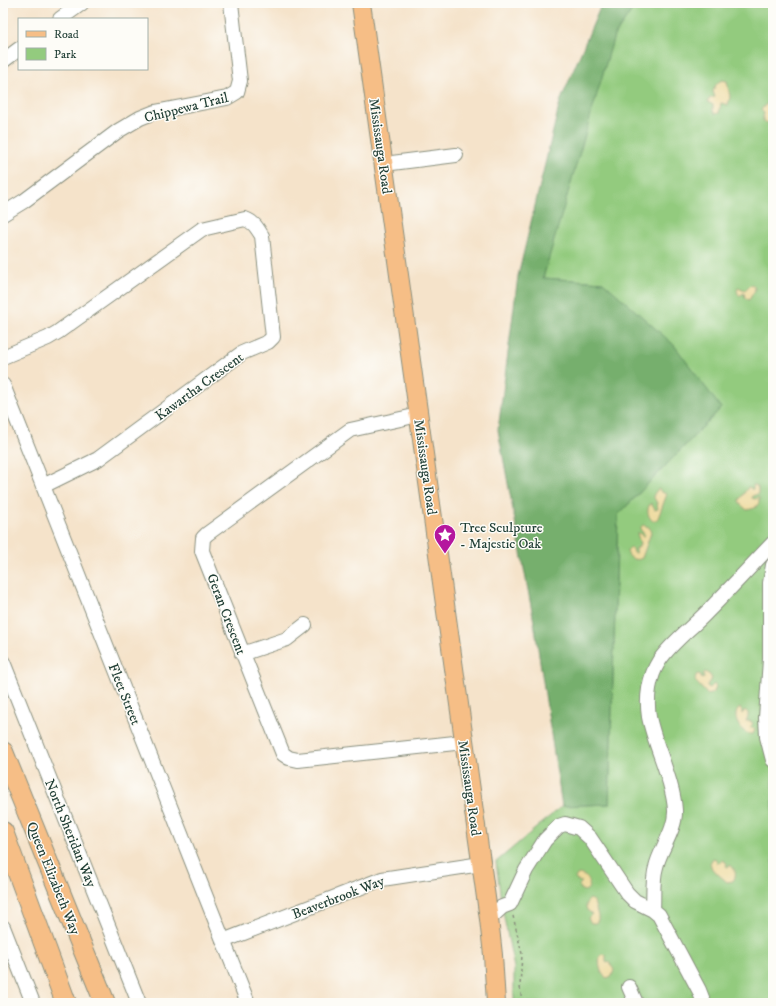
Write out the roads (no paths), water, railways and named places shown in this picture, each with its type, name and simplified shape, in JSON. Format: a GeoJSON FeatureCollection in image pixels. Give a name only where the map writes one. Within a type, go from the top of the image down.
{"type":"FeatureCollection","features":[{"type":"Feature","properties":{"kind":"highway","name":"Queen Elizabeth Way"},"geometry":{"type":"LineString","coordinates":[[3,752],[105,1003]]}},
{"type":"Feature","properties":{"kind":"highway"},"geometry":{"type":"LineString","coordinates":[[3,832],[66,1003]]}},
{"type":"Feature","properties":{"kind":"main road","name":"Mississauga Road"},"geometry":{"type":"LineString","coordinates":[[362,3],[489,919],[496,1003]]}},
{"type":"Feature","properties":{"kind":"street"},"geometry":{"type":"LineString","coordinates":[[61,18],[82,3]]}},
{"type":"Feature","properties":{"kind":"street","name":"Chippewa Trail"},"geometry":{"type":"LineString","coordinates":[[3,214],[24,201],[118,131],[140,118],[155,112],[227,98],[237,92],[240,81],[231,3]]}},
{"type":"Feature","properties":{"kind":"street"},"geometry":{"type":"LineString","coordinates":[[3,61],[18,50]]}},
{"type":"Feature","properties":{"kind":"street"},"geometry":{"type":"LineString","coordinates":[[384,164],[456,155]]}},
{"type":"Feature","properties":{"kind":"street","name":"Kawartha Crescent"},"geometry":{"type":"LineString","coordinates":[[3,357],[48,338],[58,332],[202,229],[245,219],[256,226],[262,236],[273,337],[268,342],[242,353],[98,458],[43,486]]}},
{"type":"Feature","properties":{"kind":"street","name":"Fleet Street"},"geometry":{"type":"LineString","coordinates":[[3,385],[248,1003]]}},
{"type":"Feature","properties":{"kind":"street","name":"Geran Crescent"},"geometry":{"type":"LineString","coordinates":[[419,415],[403,417],[350,430],[203,538],[202,551],[283,754],[289,758],[298,760],[464,742]]}},
{"type":"Feature","properties":{"kind":"street"},"geometry":{"type":"LineString","coordinates":[[653,910],[655,869],[659,856],[669,835],[674,820],[675,811],[673,797],[649,716],[648,699],[650,682],[659,662],[668,649],[710,609],[773,543]]}},
{"type":"Feature","properties":{"kind":"street"},"geometry":{"type":"LineString","coordinates":[[773,565],[770,583],[770,659],[766,718],[767,736],[773,760]]}},
{"type":"Feature","properties":{"kind":"street"},"geometry":{"type":"LineString","coordinates":[[242,654],[287,639],[305,625]]}},
{"type":"Feature","properties":{"kind":"street","name":"North Sheridan Way"},"geometry":{"type":"LineString","coordinates":[[3,662],[139,1003]]}},
{"type":"Feature","properties":{"kind":"street"},"geometry":{"type":"LineString","coordinates":[[489,919],[502,907],[510,904],[536,853],[553,831],[559,826],[565,824],[579,828],[590,838],[627,893],[635,901],[653,910],[659,915],[699,990],[704,1003]]}},
{"type":"Feature","properties":{"kind":"street","name":"Beaverbrook Way"},"geometry":{"type":"LineString","coordinates":[[223,941],[382,879],[481,864]]}},
{"type":"Feature","properties":{"kind":"street"},"geometry":{"type":"LineString","coordinates":[[3,927],[33,1003]]}},
{"type":"Feature","properties":{"kind":"street"},"geometry":{"type":"LineString","coordinates":[[629,987],[636,1003]]}},
{"type":"Feature","properties":{"kind":"place","name":"Tree Sculpture - Majestic Oak"},"geometry":{"type":"Point","coordinates":[445,554]}}]}
